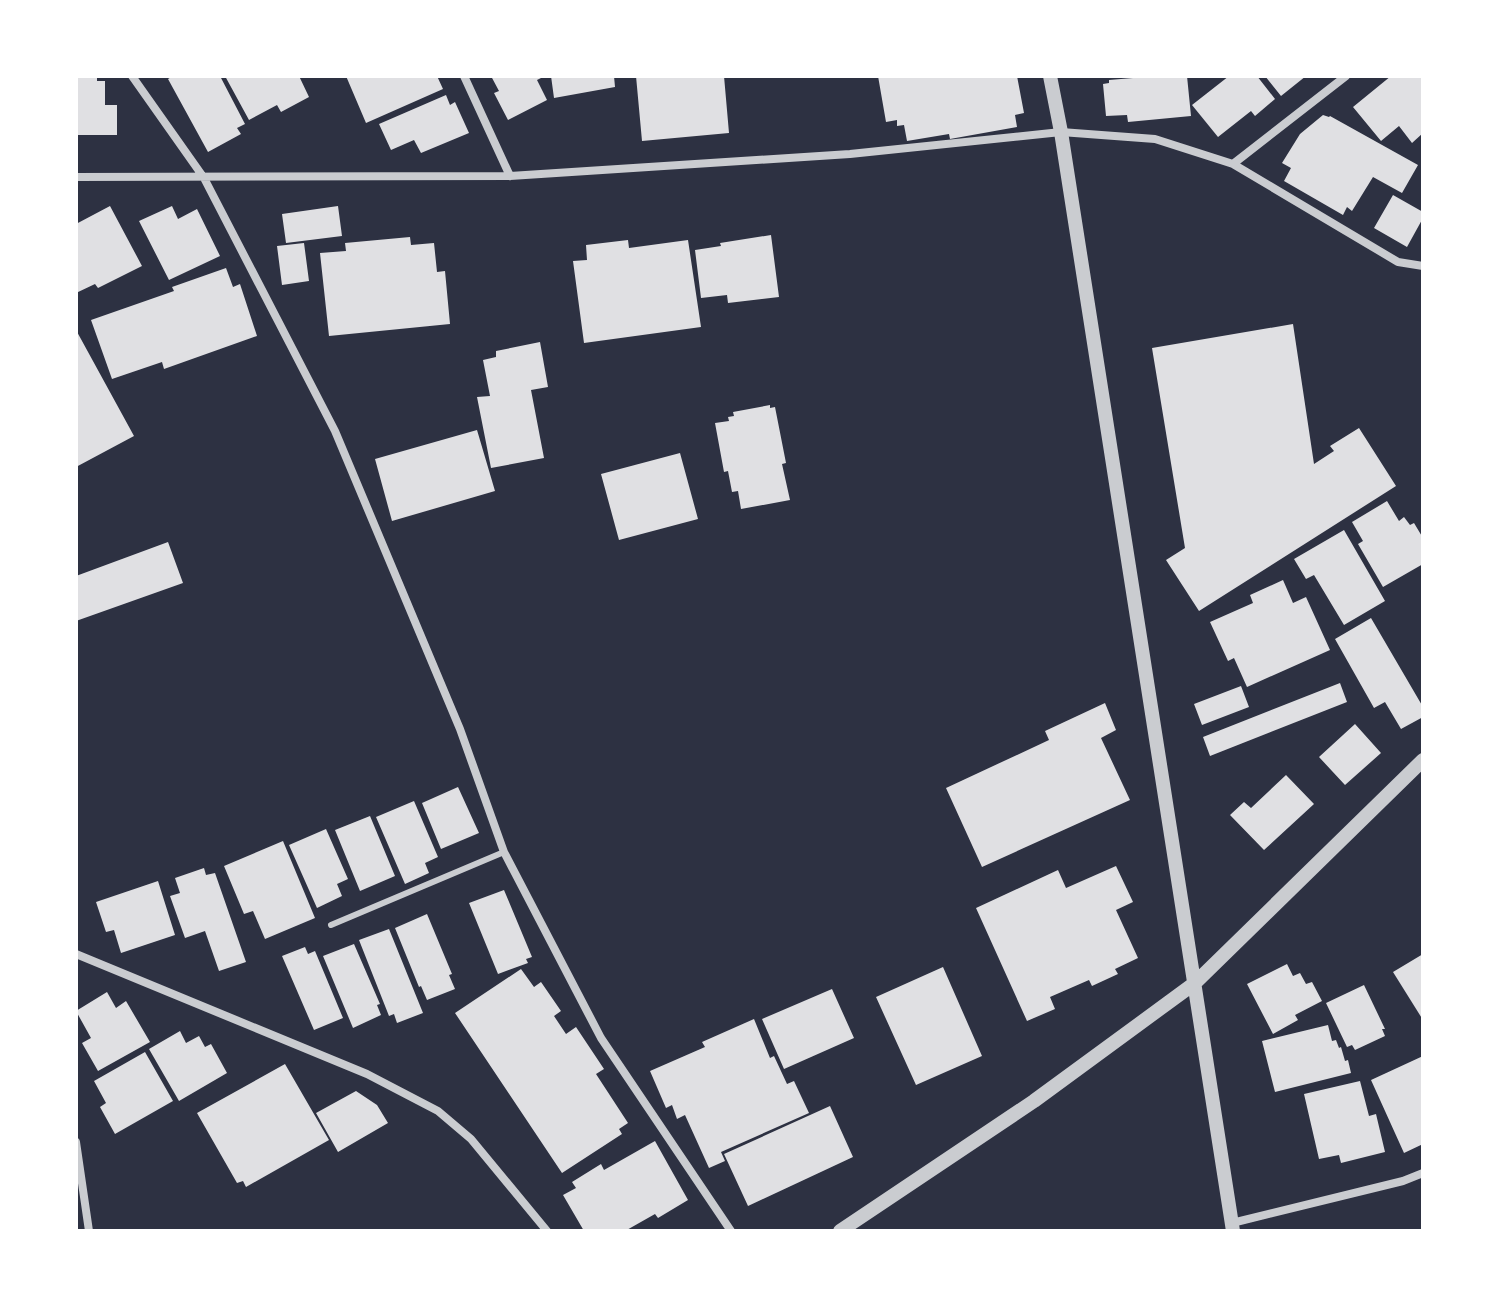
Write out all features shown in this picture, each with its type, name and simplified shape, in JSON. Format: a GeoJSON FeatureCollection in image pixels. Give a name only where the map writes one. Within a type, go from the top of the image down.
{"type":"FeatureCollection","features":[{"type":"Feature","properties":{"kind":"street"},"geometry":{"type":"LineString","coordinates":[[132,76],[204,178],[335,431],[460,729],[504,852],[601,1038],[731,1231]]}},
{"type":"Feature","properties":{"kind":"street"},"geometry":{"type":"LineString","coordinates":[[464,76],[510,176]]}},
{"type":"Feature","properties":{"kind":"street"},"geometry":{"type":"LineString","coordinates":[[1050,76],[1232,1227],[1423,1173]]}},
{"type":"Feature","properties":{"kind":"street"},"geometry":{"type":"LineString","coordinates":[[1233,164],[1346,76]]}},
{"type":"Feature","properties":{"kind":"street"},"geometry":{"type":"LineString","coordinates":[[76,177],[510,176],[850,154],[1061,132],[1155,139],[1233,164],[1398,262],[1423,266]]}},
{"type":"Feature","properties":{"kind":"street"},"geometry":{"type":"LineString","coordinates":[[840,1231],[1034,1101],[1195,983],[1423,760]]}},
{"type":"Feature","properties":{"kind":"street"},"geometry":{"type":"LineString","coordinates":[[76,954],[367,1074],[438,1111],[471,1139],[547,1231]]}},
{"type":"Feature","properties":{"kind":"street"},"geometry":{"type":"LineString","coordinates":[[76,1142],[89,1231]]}},
{"type":"Feature","properties":{"kind":"lane"},"geometry":{"type":"LineString","coordinates":[[331,925],[504,852]]}},
{"type":"Feature","properties":{"kind":"building"},"geometry":{"type":"Polygon","coordinates":[[[76,76],[97,76],[97,81],[105,81],[105,105],[117,105],[117,135],[76,135],[76,76]]]}},
{"type":"Feature","properties":{"kind":"building"},"geometry":{"type":"Polygon","coordinates":[[[173,76],[220,76],[245,124],[237,128],[241,134],[208,152],[168,79],[173,76]]]}},
{"type":"Feature","properties":{"kind":"building"},"geometry":{"type":"Polygon","coordinates":[[[225,76],[299,76],[309,97],[281,112],[277,105],[249,120],[225,76]]]}},
{"type":"Feature","properties":{"kind":"building"},"geometry":{"type":"Polygon","coordinates":[[[346,76],[437,76],[443,89],[366,123],[346,76]]]}},
{"type":"Feature","properties":{"kind":"building"},"geometry":{"type":"Polygon","coordinates":[[[491,76],[545,76],[537,80],[547,100],[508,120],[494,93],[499,91],[491,76]]]}},
{"type":"Feature","properties":{"kind":"building"},"geometry":{"type":"Polygon","coordinates":[[[551,76],[614,76],[615,87],[554,98],[551,76]]]}},
{"type":"Feature","properties":{"kind":"building"},"geometry":{"type":"Polygon","coordinates":[[[636,76],[724,76],[729,133],[642,141],[636,76]]]}},
{"type":"Feature","properties":{"kind":"building"},"geometry":{"type":"Polygon","coordinates":[[[878,76],[1017,76],[1024,113],[1015,115],[1017,127],[950,139],[949,134],[907,141],[904,125],[897,126],[897,120],[886,122],[878,76]]]}},
{"type":"Feature","properties":{"kind":"building"},"geometry":{"type":"Polygon","coordinates":[[[1187,76],[1191,116],[1128,122],[1127,115],[1106,116],[1103,84],[1109,83],[1109,80],[1187,76]]]}},
{"type":"Feature","properties":{"kind":"building"},"geometry":{"type":"Polygon","coordinates":[[[1229,76],[1257,76],[1275,99],[1255,116],[1251,111],[1218,137],[1192,105],[1229,76]]]}},
{"type":"Feature","properties":{"kind":"building"},"geometry":{"type":"Polygon","coordinates":[[[1265,76],[1306,76],[1281,96],[1265,76]]]}},
{"type":"Feature","properties":{"kind":"building"},"geometry":{"type":"Polygon","coordinates":[[[1391,76],[1423,76],[1423,133],[1412,143],[1399,126],[1381,141],[1353,107],[1391,76]]]}},
{"type":"Feature","properties":{"kind":"building"},"geometry":{"type":"Polygon","coordinates":[[[446,95],[450,105],[455,102],[469,133],[421,153],[414,140],[391,150],[379,124],[446,95]]]}},
{"type":"Feature","properties":{"kind":"building"},"geometry":{"type":"Polygon","coordinates":[[[1323,115],[1418,165],[1402,193],[1373,177],[1352,211],[1347,207],[1343,215],[1284,181],[1291,168],[1282,163],[1300,134],[1323,115]]]}},
{"type":"Feature","properties":{"kind":"building"},"geometry":{"type":"Polygon","coordinates":[[[1393,195],[1423,212],[1423,218],[1407,247],[1374,228],[1393,195]]]}},
{"type":"Feature","properties":{"kind":"building"},"geometry":{"type":"Polygon","coordinates":[[[110,206],[142,266],[98,288],[95,284],[76,293],[76,224],[110,206]]]}},
{"type":"Feature","properties":{"kind":"building"},"geometry":{"type":"Polygon","coordinates":[[[172,206],[178,219],[197,209],[220,256],[169,280],[139,221],[172,206]]]}},
{"type":"Feature","properties":{"kind":"building"},"geometry":{"type":"Polygon","coordinates":[[[338,206],[342,236],[286,243],[282,214],[338,206]]]}},
{"type":"Feature","properties":{"kind":"building"},"geometry":{"type":"Polygon","coordinates":[[[771,235],[779,297],[728,303],[727,295],[701,298],[695,250],[771,235]]]}},
{"type":"Feature","properties":{"kind":"building"},"geometry":{"type":"Polygon","coordinates":[[[410,237],[411,245],[434,243],[437,272],[445,271],[450,324],[329,336],[320,253],[346,251],[345,243],[410,237]]]}},
{"type":"Feature","properties":{"kind":"building"},"geometry":{"type":"Polygon","coordinates":[[[628,240],[629,248],[688,240],[701,327],[584,343],[573,261],[587,260],[586,245],[628,240]]]}},
{"type":"Feature","properties":{"kind":"building"},"geometry":{"type":"Polygon","coordinates":[[[304,243],[309,281],[282,285],[277,246],[304,243]]]}},
{"type":"Feature","properties":{"kind":"building"},"geometry":{"type":"Polygon","coordinates":[[[226,268],[233,287],[240,284],[257,336],[164,369],[162,362],[112,379],[91,320],[174,291],[172,287],[226,268]]]}},
{"type":"Feature","properties":{"kind":"building"},"geometry":{"type":"Polygon","coordinates":[[[1293,324],[1314,464],[1334,451],[1330,446],[1359,428],[1396,486],[1199,611],[1166,560],[1185,548],[1152,348],[1293,324]]]}},
{"type":"Feature","properties":{"kind":"building"},"geometry":{"type":"Polygon","coordinates":[[[76,330],[134,436],[76,467],[76,330]]]}},
{"type":"Feature","properties":{"kind":"building"},"geometry":{"type":"Polygon","coordinates":[[[540,342],[548,387],[531,390],[544,458],[491,468],[477,397],[490,396],[483,360],[496,357],[496,351],[540,342]]]}},
{"type":"Feature","properties":{"kind":"building"},"geometry":{"type":"Polygon","coordinates":[[[770,405],[770,408],[775,407],[790,500],[741,509],[738,491],[732,492],[728,471],[724,472],[715,423],[729,421],[728,417],[734,416],[733,412],[770,405]]]}},
{"type":"Feature","properties":{"kind":"building"},"geometry":{"type":"Polygon","coordinates":[[[477,430],[495,491],[392,521],[375,459],[477,430]]]}},
{"type":"Feature","properties":{"kind":"building"},"geometry":{"type":"Polygon","coordinates":[[[680,453],[698,519],[619,540],[601,474],[680,453]]]}},
{"type":"Feature","properties":{"kind":"building"},"geometry":{"type":"Polygon","coordinates":[[[1387,501],[1399,521],[1404,517],[1410,525],[1414,523],[1423,538],[1423,564],[1383,587],[1358,544],[1363,541],[1352,522],[1387,501]]]}},
{"type":"Feature","properties":{"kind":"building"},"geometry":{"type":"Polygon","coordinates":[[[1344,530],[1385,601],[1344,625],[1314,575],[1306,579],[1294,559],[1344,530]]]}},
{"type":"Feature","properties":{"kind":"building"},"geometry":{"type":"Polygon","coordinates":[[[168,542],[183,583],[76,621],[76,576],[168,542]]]}},
{"type":"Feature","properties":{"kind":"building"},"geometry":{"type":"Polygon","coordinates":[[[1283,580],[1293,603],[1306,597],[1330,650],[1247,687],[1234,658],[1228,661],[1210,622],[1253,603],[1250,595],[1283,580]]]}},
{"type":"Feature","properties":{"kind":"building"},"geometry":{"type":"Polygon","coordinates":[[[1371,618],[1423,707],[1423,717],[1401,729],[1385,702],[1374,708],[1335,639],[1371,618]]]}},
{"type":"Feature","properties":{"kind":"building"},"geometry":{"type":"Polygon","coordinates":[[[1340,683],[1347,702],[1210,756],[1203,737],[1340,683]]]}},
{"type":"Feature","properties":{"kind":"building"},"geometry":{"type":"Polygon","coordinates":[[[1241,686],[1249,707],[1202,725],[1194,704],[1241,686]]]}},
{"type":"Feature","properties":{"kind":"building"},"geometry":{"type":"Polygon","coordinates":[[[1105,703],[1116,730],[1101,738],[1130,800],[982,867],[946,788],[1049,740],[1045,731],[1105,703]]]}},
{"type":"Feature","properties":{"kind":"building"},"geometry":{"type":"Polygon","coordinates":[[[1355,724],[1381,753],[1345,785],[1319,757],[1355,724]]]}},
{"type":"Feature","properties":{"kind":"building"},"geometry":{"type":"Polygon","coordinates":[[[1286,775],[1314,804],[1264,850],[1230,815],[1244,802],[1251,808],[1286,775]]]}},
{"type":"Feature","properties":{"kind":"building"},"geometry":{"type":"Polygon","coordinates":[[[458,787],[479,833],[441,849],[422,803],[458,787]]]}},
{"type":"Feature","properties":{"kind":"building"},"geometry":{"type":"Polygon","coordinates":[[[414,801],[438,857],[425,863],[429,873],[405,884],[376,817],[414,801]]]}},
{"type":"Feature","properties":{"kind":"building"},"geometry":{"type":"Polygon","coordinates":[[[370,816],[395,876],[360,891],[335,830],[370,816]]]}},
{"type":"Feature","properties":{"kind":"building"},"geometry":{"type":"Polygon","coordinates":[[[326,829],[348,879],[337,884],[342,896],[317,908],[289,845],[326,829]]]}},
{"type":"Feature","properties":{"kind":"building"},"geometry":{"type":"Polygon","coordinates":[[[283,841],[315,918],[265,939],[253,911],[244,914],[224,866],[283,841]]]}},
{"type":"Feature","properties":{"kind":"building"},"geometry":{"type":"Polygon","coordinates":[[[1116,866],[1133,902],[1116,910],[1138,958],[1115,969],[1118,974],[1092,986],[1089,980],[1050,997],[1055,1009],[1027,1021],[976,908],[1058,870],[1066,888],[1116,866]]]}},
{"type":"Feature","properties":{"kind":"building"},"geometry":{"type":"Polygon","coordinates":[[[204,868],[206,875],[215,873],[246,962],[219,971],[205,931],[185,938],[170,896],[180,893],[175,878],[204,868]]]}},
{"type":"Feature","properties":{"kind":"building"},"geometry":{"type":"Polygon","coordinates":[[[158,881],[175,935],[121,953],[114,930],[106,932],[96,902],[158,881]]]}},
{"type":"Feature","properties":{"kind":"building"},"geometry":{"type":"Polygon","coordinates":[[[504,890],[532,957],[526,959],[528,963],[498,974],[469,903],[504,890]]]}},
{"type":"Feature","properties":{"kind":"building"},"geometry":{"type":"Polygon","coordinates":[[[427,914],[452,974],[449,975],[455,989],[427,1000],[395,928],[427,914]]]}},
{"type":"Feature","properties":{"kind":"building"},"geometry":{"type":"Polygon","coordinates":[[[389,929],[423,1013],[397,1023],[394,1014],[389,1016],[359,940],[389,929]]]}},
{"type":"Feature","properties":{"kind":"building"},"geometry":{"type":"Polygon","coordinates":[[[354,944],[380,1004],[377,1005],[381,1015],[353,1028],[323,956],[354,944]]]}},
{"type":"Feature","properties":{"kind":"building"},"geometry":{"type":"Polygon","coordinates":[[[305,947],[308,954],[315,951],[343,1018],[314,1030],[282,956],[305,947]]]}},
{"type":"Feature","properties":{"kind":"building"},"geometry":{"type":"Polygon","coordinates":[[[1423,954],[1423,1020],[1393,972],[1423,954]]]}},
{"type":"Feature","properties":{"kind":"building"},"geometry":{"type":"Polygon","coordinates":[[[1287,964],[1293,976],[1300,973],[1306,984],[1312,982],[1322,1001],[1295,1015],[1298,1020],[1273,1034],[1247,984],[1287,964]]]}},
{"type":"Feature","properties":{"kind":"building"},"geometry":{"type":"Polygon","coordinates":[[[943,967],[982,1056],[916,1085],[876,997],[943,967]]]}},
{"type":"Feature","properties":{"kind":"building"},"geometry":{"type":"Polygon","coordinates":[[[521,969],[534,987],[541,982],[561,1011],[554,1016],[566,1034],[576,1027],[604,1069],[596,1074],[628,1123],[619,1129],[622,1134],[562,1173],[455,1013],[521,969]]]}},
{"type":"Feature","properties":{"kind":"building"},"geometry":{"type":"Polygon","coordinates":[[[1364,985],[1385,1029],[1382,1029],[1385,1036],[1355,1050],[1352,1045],[1347,1047],[1326,1003],[1364,985]]]}},
{"type":"Feature","properties":{"kind":"building"},"geometry":{"type":"Polygon","coordinates":[[[832,989],[854,1038],[784,1069],[762,1019],[832,989]]]}},
{"type":"Feature","properties":{"kind":"building"},"geometry":{"type":"Polygon","coordinates":[[[107,992],[116,1008],[126,1001],[150,1042],[98,1071],[82,1043],[91,1038],[76,1011],[107,992]]]}},
{"type":"Feature","properties":{"kind":"building"},"geometry":{"type":"Polygon","coordinates":[[[754,1019],[770,1058],[774,1056],[787,1084],[794,1081],[809,1113],[721,1152],[725,1161],[709,1168],[685,1115],[677,1119],[672,1105],[666,1108],[650,1071],[705,1047],[702,1042],[754,1019]]]}},
{"type":"Feature","properties":{"kind":"building"},"geometry":{"type":"Polygon","coordinates":[[[1328,1025],[1332,1041],[1336,1040],[1341,1047],[1351,1073],[1275,1092],[1262,1041],[1328,1025]]]}},
{"type":"Feature","properties":{"kind":"building"},"geometry":{"type":"Polygon","coordinates":[[[180,1031],[186,1043],[199,1036],[205,1047],[211,1044],[227,1073],[179,1101],[149,1049],[180,1031]]]}},
{"type":"Feature","properties":{"kind":"building"},"geometry":{"type":"Polygon","coordinates":[[[145,1052],[173,1101],[115,1134],[100,1107],[106,1103],[94,1081],[145,1052]]]}},
{"type":"Feature","properties":{"kind":"building"},"geometry":{"type":"Polygon","coordinates":[[[1423,1056],[1423,1144],[1404,1153],[1371,1080],[1423,1056]]]}},
{"type":"Feature","properties":{"kind":"building"},"geometry":{"type":"Polygon","coordinates":[[[285,1064],[329,1140],[246,1187],[243,1181],[237,1183],[197,1113],[285,1064]]]}},
{"type":"Feature","properties":{"kind":"building"},"geometry":{"type":"Polygon","coordinates":[[[1360,1081],[1369,1116],[1376,1114],[1385,1152],[1341,1163],[1339,1155],[1319,1159],[1304,1094],[1360,1081]]]}},
{"type":"Feature","properties":{"kind":"building"},"geometry":{"type":"Polygon","coordinates":[[[356,1091],[377,1105],[388,1123],[338,1152],[316,1113],[356,1091]]]}},
{"type":"Feature","properties":{"kind":"building"},"geometry":{"type":"Polygon","coordinates":[[[830,1106],[853,1157],[748,1206],[724,1154],[830,1106]]]}},
{"type":"Feature","properties":{"kind":"building"},"geometry":{"type":"Polygon","coordinates":[[[655,1141],[688,1200],[658,1218],[655,1214],[625,1231],[584,1231],[563,1195],[576,1188],[572,1182],[601,1164],[604,1170],[655,1141]]]}}]}
